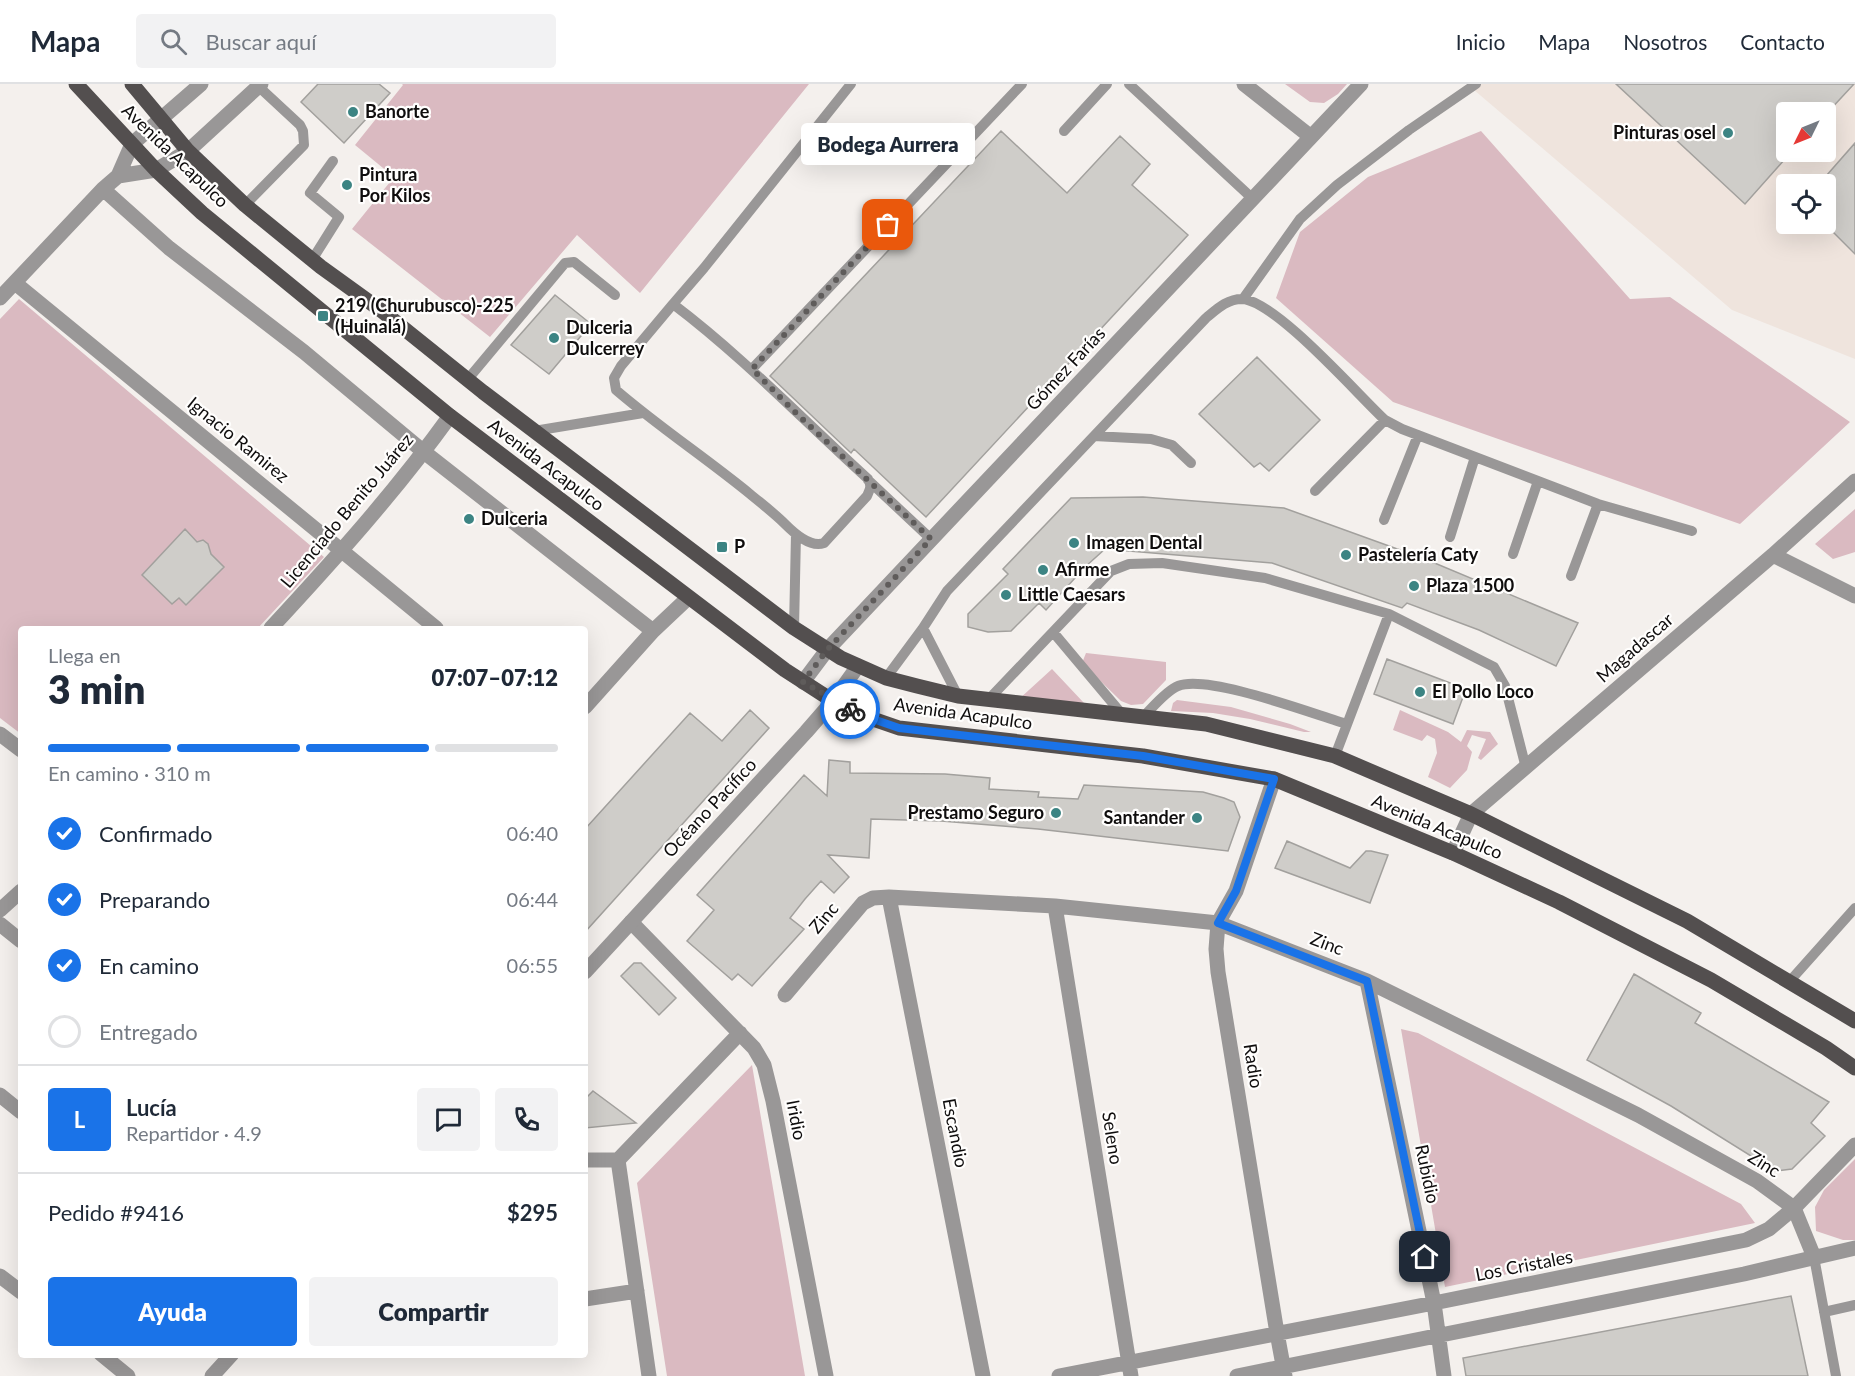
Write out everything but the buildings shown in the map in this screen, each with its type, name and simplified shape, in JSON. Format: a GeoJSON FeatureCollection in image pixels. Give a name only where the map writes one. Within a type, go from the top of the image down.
{"type":"FeatureCollection","features":[{"type":"Feature","properties":{"kind":"main road","name":"Avenida Acapulco"},"geometry":{"type":"LineString","coordinates":[[76,84],[156,170],[202,213],[295,290],[325,312],[450,416],[688,598],[803,682],[833,700],[867,717],[899,728],[1143,756],[1274,779],[1454,853],[1650,947],[1721,986],[1826,1048],[1855,1068]]}},
{"type":"Feature","properties":{"kind":"main road","name":"Avenida Acapulco"},"geometry":{"type":"LineString","coordinates":[[132,84],[188,151],[244,205],[468,380],[794,628],[827,650],[886,678],[958,696],[1206,724],[1335,756],[1471,814],[1687,921],[1855,1022]]}},
{"type":"Feature","properties":{"kind":"street"},"geometry":{"type":"LineString","coordinates":[[0,298],[118,176],[132,144],[201,84]]}},
{"type":"Feature","properties":{"kind":"street"},"geometry":{"type":"LineString","coordinates":[[1244,84],[1311,137]]}},
{"type":"Feature","properties":{"kind":"street","name":"Gómez Farías"},"geometry":{"type":"LineString","coordinates":[[803,682],[827,650],[1360,84]]}},
{"type":"Feature","properties":{"kind":"street"},"geometry":{"type":"LineString","coordinates":[[118,176],[156,170],[188,151],[259,85]]}},
{"type":"Feature","properties":{"kind":"street"},"geometry":{"type":"LineString","coordinates":[[103,189],[169,248],[304,352],[424,452],[653,631]]}},
{"type":"Feature","properties":{"kind":"street","name":"Ignacio Ramirez"},"geometry":{"type":"LineString","coordinates":[[15,283],[434,626]]}},
{"type":"Feature","properties":{"kind":"street","name":"Licenciado Benito Juárez"},"geometry":{"type":"LineString","coordinates":[[273,626],[342,551],[424,452],[450,416]]}},
{"type":"Feature","properties":{"kind":"street","name":"Magadascar"},"geometry":{"type":"LineString","coordinates":[[1454,853],[1471,814],[1773,555],[1855,481]]}},
{"type":"Feature","properties":{"kind":"street"},"geometry":{"type":"LineString","coordinates":[[1773,555],[1852,592]]}},
{"type":"Feature","properties":{"kind":"street"},"geometry":{"type":"LineString","coordinates":[[588,704],[653,631],[688,598]]}},
{"type":"Feature","properties":{"kind":"street","name":"Océano Pacífico"},"geometry":{"type":"LineString","coordinates":[[588,969],[806,732],[858,666]]}},
{"type":"Feature","properties":{"kind":"street"},"geometry":{"type":"LineString","coordinates":[[0,734],[18,748]]}},
{"type":"Feature","properties":{"kind":"street","name":"Radio"},"geometry":{"type":"LineString","coordinates":[[1274,779],[1236,891],[1218,923],[1216,950],[1284,1372]]}},
{"type":"Feature","properties":{"kind":"street"},"geometry":{"type":"LineString","coordinates":[[0,910],[18,894]]}},
{"type":"Feature","properties":{"kind":"street","name":"Escandio"},"geometry":{"type":"LineString","coordinates":[[889,897],[983,1376]]}},
{"type":"Feature","properties":{"kind":"street","name":"Zinc"},"geometry":{"type":"LineString","coordinates":[[785,995],[863,903],[873,898],[1055,906],[1218,923],[1367,981],[1638,1115],[1757,1181],[1794,1208]]}},
{"type":"Feature","properties":{"kind":"street","name":"Seleno"},"geometry":{"type":"LineString","coordinates":[[1055,906],[1130,1370]]}},
{"type":"Feature","properties":{"kind":"street","name":"Iridio"},"geometry":{"type":"LineString","coordinates":[[631,922],[754,1048],[764,1065],[826,1376]]}},
{"type":"Feature","properties":{"kind":"street"},"geometry":{"type":"LineString","coordinates":[[0,924],[18,939]]}},
{"type":"Feature","properties":{"kind":"street","name":"Rubidio"},"geometry":{"type":"LineString","coordinates":[[1367,981],[1434,1304],[1444,1376]]}},
{"type":"Feature","properties":{"kind":"street"},"geometry":{"type":"LineString","coordinates":[[588,1160],[618,1160],[740,1033]]}},
{"type":"Feature","properties":{"kind":"street"},"geometry":{"type":"LineString","coordinates":[[0,1095],[18,1110]]}},
{"type":"Feature","properties":{"kind":"street","name":"Los Cristales"},"geometry":{"type":"LineString","coordinates":[[1059,1376],[1130,1370],[1277,1334],[1746,1240],[1769,1229],[1794,1208],[1855,1145]]}},
{"type":"Feature","properties":{"kind":"street"},"geometry":{"type":"LineString","coordinates":[[618,1160],[649,1376]]}},
{"type":"Feature","properties":{"kind":"street"},"geometry":{"type":"LineString","coordinates":[[1794,1208],[1814,1257]]}},
{"type":"Feature","properties":{"kind":"street"},"geometry":{"type":"LineString","coordinates":[[1237,1376],[1284,1372],[1438,1335],[1744,1274],[1855,1248]]}},
{"type":"Feature","properties":{"kind":"street"},"geometry":{"type":"LineString","coordinates":[[0,1276],[18,1290]]}},
{"type":"Feature","properties":{"kind":"street"},"geometry":{"type":"LineString","coordinates":[[588,1299],[637,1291]]}},
{"type":"Feature","properties":{"kind":"street"},"geometry":{"type":"LineString","coordinates":[[106,1358],[128,1376]]}},
{"type":"Feature","properties":{"kind":"street"},"geometry":{"type":"LineString","coordinates":[[212,1376],[228,1358]]}},
{"type":"Feature","properties":{"kind":"lane"},"geometry":{"type":"LineString","coordinates":[[851,84],[704,268],[621,366],[614,378],[616,390],[643,413],[738,484],[796,534],[814,544],[824,543],[867,496],[870,489],[868,479]]}},
{"type":"Feature","properties":{"kind":"lane"},"geometry":{"type":"LineString","coordinates":[[752,369],[1022,84]]}},
{"type":"Feature","properties":{"kind":"lane"},"geometry":{"type":"LineString","coordinates":[[1064,131],[1107,84]]}},
{"type":"Feature","properties":{"kind":"lane"},"geometry":{"type":"LineString","coordinates":[[1129,84],[1253,199]]}},
{"type":"Feature","properties":{"kind":"lane"},"geometry":{"type":"LineString","coordinates":[[1243,299],[1300,219],[1336,185],[1409,130],[1476,84]]}},
{"type":"Feature","properties":{"kind":"lane"},"geometry":{"type":"LineString","coordinates":[[244,205],[304,145],[300,125],[259,85]]}},
{"type":"Feature","properties":{"kind":"lane"},"geometry":{"type":"LineString","coordinates":[[312,260],[339,217],[310,192],[333,161]]}},
{"type":"Feature","properties":{"kind":"lane"},"geometry":{"type":"LineString","coordinates":[[468,380],[565,263],[574,262],[615,295]]}},
{"type":"Feature","properties":{"kind":"lane"},"geometry":{"type":"LineString","coordinates":[[886,678],[947,591],[1206,318],[1226,302],[1243,299],[1264,307],[1292,328],[1385,420],[1402,429],[1598,504],[1692,531]]}},
{"type":"Feature","properties":{"kind":"lane"},"geometry":{"type":"LineString","coordinates":[[673,304],[752,369],[931,539]]}},
{"type":"Feature","properties":{"kind":"lane"},"geometry":{"type":"LineString","coordinates":[[534,430],[643,413]]}},
{"type":"Feature","properties":{"kind":"lane"},"geometry":{"type":"LineString","coordinates":[[1315,491],[1385,420]]}},
{"type":"Feature","properties":{"kind":"lane"},"geometry":{"type":"LineString","coordinates":[[1384,520],[1418,435]]}},
{"type":"Feature","properties":{"kind":"lane"},"geometry":{"type":"LineString","coordinates":[[1094,436],[1151,439],[1172,445],[1191,463]]}},
{"type":"Feature","properties":{"kind":"lane"},"geometry":{"type":"LineString","coordinates":[[1450,537],[1475,457]]}},
{"type":"Feature","properties":{"kind":"lane"},"geometry":{"type":"LineString","coordinates":[[1514,554],[1538,481]]}},
{"type":"Feature","properties":{"kind":"lane"},"geometry":{"type":"LineString","coordinates":[[1571,576],[1598,504]]}},
{"type":"Feature","properties":{"kind":"lane"},"geometry":{"type":"LineString","coordinates":[[794,628],[796,534]]}},
{"type":"Feature","properties":{"kind":"lane"},"geometry":{"type":"LineString","coordinates":[[989,699],[1111,571],[1129,564],[1162,563],[1265,578],[1389,614],[1494,667],[1505,686],[1526,768]]}},
{"type":"Feature","properties":{"kind":"lane"},"geometry":{"type":"LineString","coordinates":[[1335,756],[1389,614]]}},
{"type":"Feature","properties":{"kind":"lane"},"geometry":{"type":"LineString","coordinates":[[923,628],[958,696]]}},
{"type":"Feature","properties":{"kind":"lane"},"geometry":{"type":"LineString","coordinates":[[1053,632],[1121,713]]}},
{"type":"Feature","properties":{"kind":"lane"},"geometry":{"type":"LineString","coordinates":[[1144,716],[1178,685],[1192,684],[1226,687],[1347,724]]}},
{"type":"Feature","properties":{"kind":"lane"},"geometry":{"type":"LineString","coordinates":[[1789,982],[1855,908]]}},
{"type":"Feature","properties":{"kind":"lane"},"geometry":{"type":"LineString","coordinates":[[1814,1257],[1836,1376]]}},
{"type":"Feature","properties":{"kind":"lane"},"geometry":{"type":"LineString","coordinates":[[1824,1312],[1855,1305]]}},
{"type":"Feature","properties":{"kind":"shaded area"},"geometry":{"type":"Polygon","coordinates":[[[402,84],[809,84],[640,293],[577,235],[490,337],[352,229],[394,177],[355,145],[402,84]]]}},
{"type":"Feature","properties":{"kind":"shaded area"},"geometry":{"type":"Polygon","coordinates":[[[1285,84],[1347,84],[1338,94],[1324,103],[1310,102],[1285,84]]]}},
{"type":"Feature","properties":{"kind":"shaded area"},"geometry":{"type":"Polygon","coordinates":[[[1467,84],[1855,84],[1855,359],[1732,310],[1467,84]]]}},
{"type":"Feature","properties":{"kind":"shaded area"},"geometry":{"type":"Polygon","coordinates":[[[1481,131],[1630,299],[1670,297],[1850,422],[1740,524],[1393,402],[1276,298],[1300,232],[1368,177],[1481,131]]]}},
{"type":"Feature","properties":{"kind":"shaded area"},"geometry":{"type":"Polygon","coordinates":[[[19,299],[324,557],[260,626],[18,626],[18,732],[0,718],[0,319],[19,299]]]}},
{"type":"Feature","properties":{"kind":"shaded area"},"geometry":{"type":"Polygon","coordinates":[[[1855,509],[1855,552],[1833,559],[1815,544],[1855,509]]]}},
{"type":"Feature","properties":{"kind":"shaded area"},"geometry":{"type":"Polygon","coordinates":[[[1086,653],[1166,662],[1166,680],[1143,704],[1131,705],[1121,701],[1082,663],[1086,653]]]}},
{"type":"Feature","properties":{"kind":"shaded area"},"geometry":{"type":"Polygon","coordinates":[[[1052,669],[1084,703],[1018,700],[1052,669]]]}},
{"type":"Feature","properties":{"kind":"shaded area"},"geometry":{"type":"Polygon","coordinates":[[[1177,700],[1231,707],[1311,732],[1213,713],[1171,711],[1173,703],[1177,700]]]}},
{"type":"Feature","properties":{"kind":"shaded area"},"geometry":{"type":"Polygon","coordinates":[[[1400,710],[1448,732],[1461,742],[1467,730],[1490,732],[1498,744],[1481,760],[1478,758],[1486,739],[1472,735],[1467,746],[1472,752],[1467,770],[1450,788],[1428,777],[1437,753],[1435,739],[1427,735],[1422,741],[1393,730],[1400,710]]]}},
{"type":"Feature","properties":{"kind":"shaded area"},"geometry":{"type":"Polygon","coordinates":[[[1401,1029],[1418,1033],[1741,1204],[1755,1223],[1445,1287],[1401,1029]]]}},
{"type":"Feature","properties":{"kind":"shaded area"},"geometry":{"type":"Polygon","coordinates":[[[752,1065],[805,1376],[667,1376],[637,1183],[752,1065]]]}},
{"type":"Feature","properties":{"kind":"shaded area"},"geometry":{"type":"Polygon","coordinates":[[[1855,1159],[1855,1240],[1843,1240],[1816,1231],[1815,1207],[1824,1190],[1855,1159]]]}},
{"type":"Feature","properties":{"kind":"way so far"},"geometry":{"type":"LineString","coordinates":[[850,709],[803,682],[827,650],[931,539],[752,369],[888,225]]}},
{"type":"Feature","properties":{"kind":"place","name":"Banorte"},"geometry":{"type":"Point","coordinates":[353,112]}},
{"type":"Feature","properties":{"kind":"place","name":"Pinturas osel"},"geometry":{"type":"Point","coordinates":[1728,133]}},
{"type":"Feature","properties":{"kind":"place","name":"Pintura Por Kilos"},"geometry":{"type":"Point","coordinates":[347,185]}},
{"type":"Feature","properties":{"kind":"place","name":"Bodega Aurrera"},"geometry":{"type":"Point","coordinates":[888,225]}},
{"type":"Feature","properties":{"kind":"place","name":"219 (Churubusco)-225 (Huinalá)"},"geometry":{"type":"Point","coordinates":[323,316]}},
{"type":"Feature","properties":{"kind":"place","name":"Dulceria Dulcerrey"},"geometry":{"type":"Point","coordinates":[554,338]}},
{"type":"Feature","properties":{"kind":"place","name":"Dulceria"},"geometry":{"type":"Point","coordinates":[469,519]}},
{"type":"Feature","properties":{"kind":"place","name":"Imagen Dental"},"geometry":{"type":"Point","coordinates":[1074,543]}},
{"type":"Feature","properties":{"kind":"place","name":"P"},"geometry":{"type":"Point","coordinates":[722,547]}},
{"type":"Feature","properties":{"kind":"place","name":"Pastelería Caty"},"geometry":{"type":"Point","coordinates":[1346,555]}},
{"type":"Feature","properties":{"kind":"place","name":"Afirme"},"geometry":{"type":"Point","coordinates":[1043,570]}},
{"type":"Feature","properties":{"kind":"place","name":"Plaza 1500"},"geometry":{"type":"Point","coordinates":[1414,586]}},
{"type":"Feature","properties":{"kind":"place","name":"Little Caesars"},"geometry":{"type":"Point","coordinates":[1006,595]}},
{"type":"Feature","properties":{"kind":"place","name":"El Pollo Loco"},"geometry":{"type":"Point","coordinates":[1420,692]}},
{"type":"Feature","properties":{"kind":"place","name":"Prestamo Seguro"},"geometry":{"type":"Point","coordinates":[1056,813]}},
{"type":"Feature","properties":{"kind":"place","name":"Santander"},"geometry":{"type":"Point","coordinates":[1197,818]}},
{"type":"Feature","properties":{"kind":"route"},"geometry":{"type":"LineString","coordinates":[[850,709],[899,728],[1143,756],[1274,779],[1236,891],[1218,923],[1367,981],[1425,1257]]}}]}
